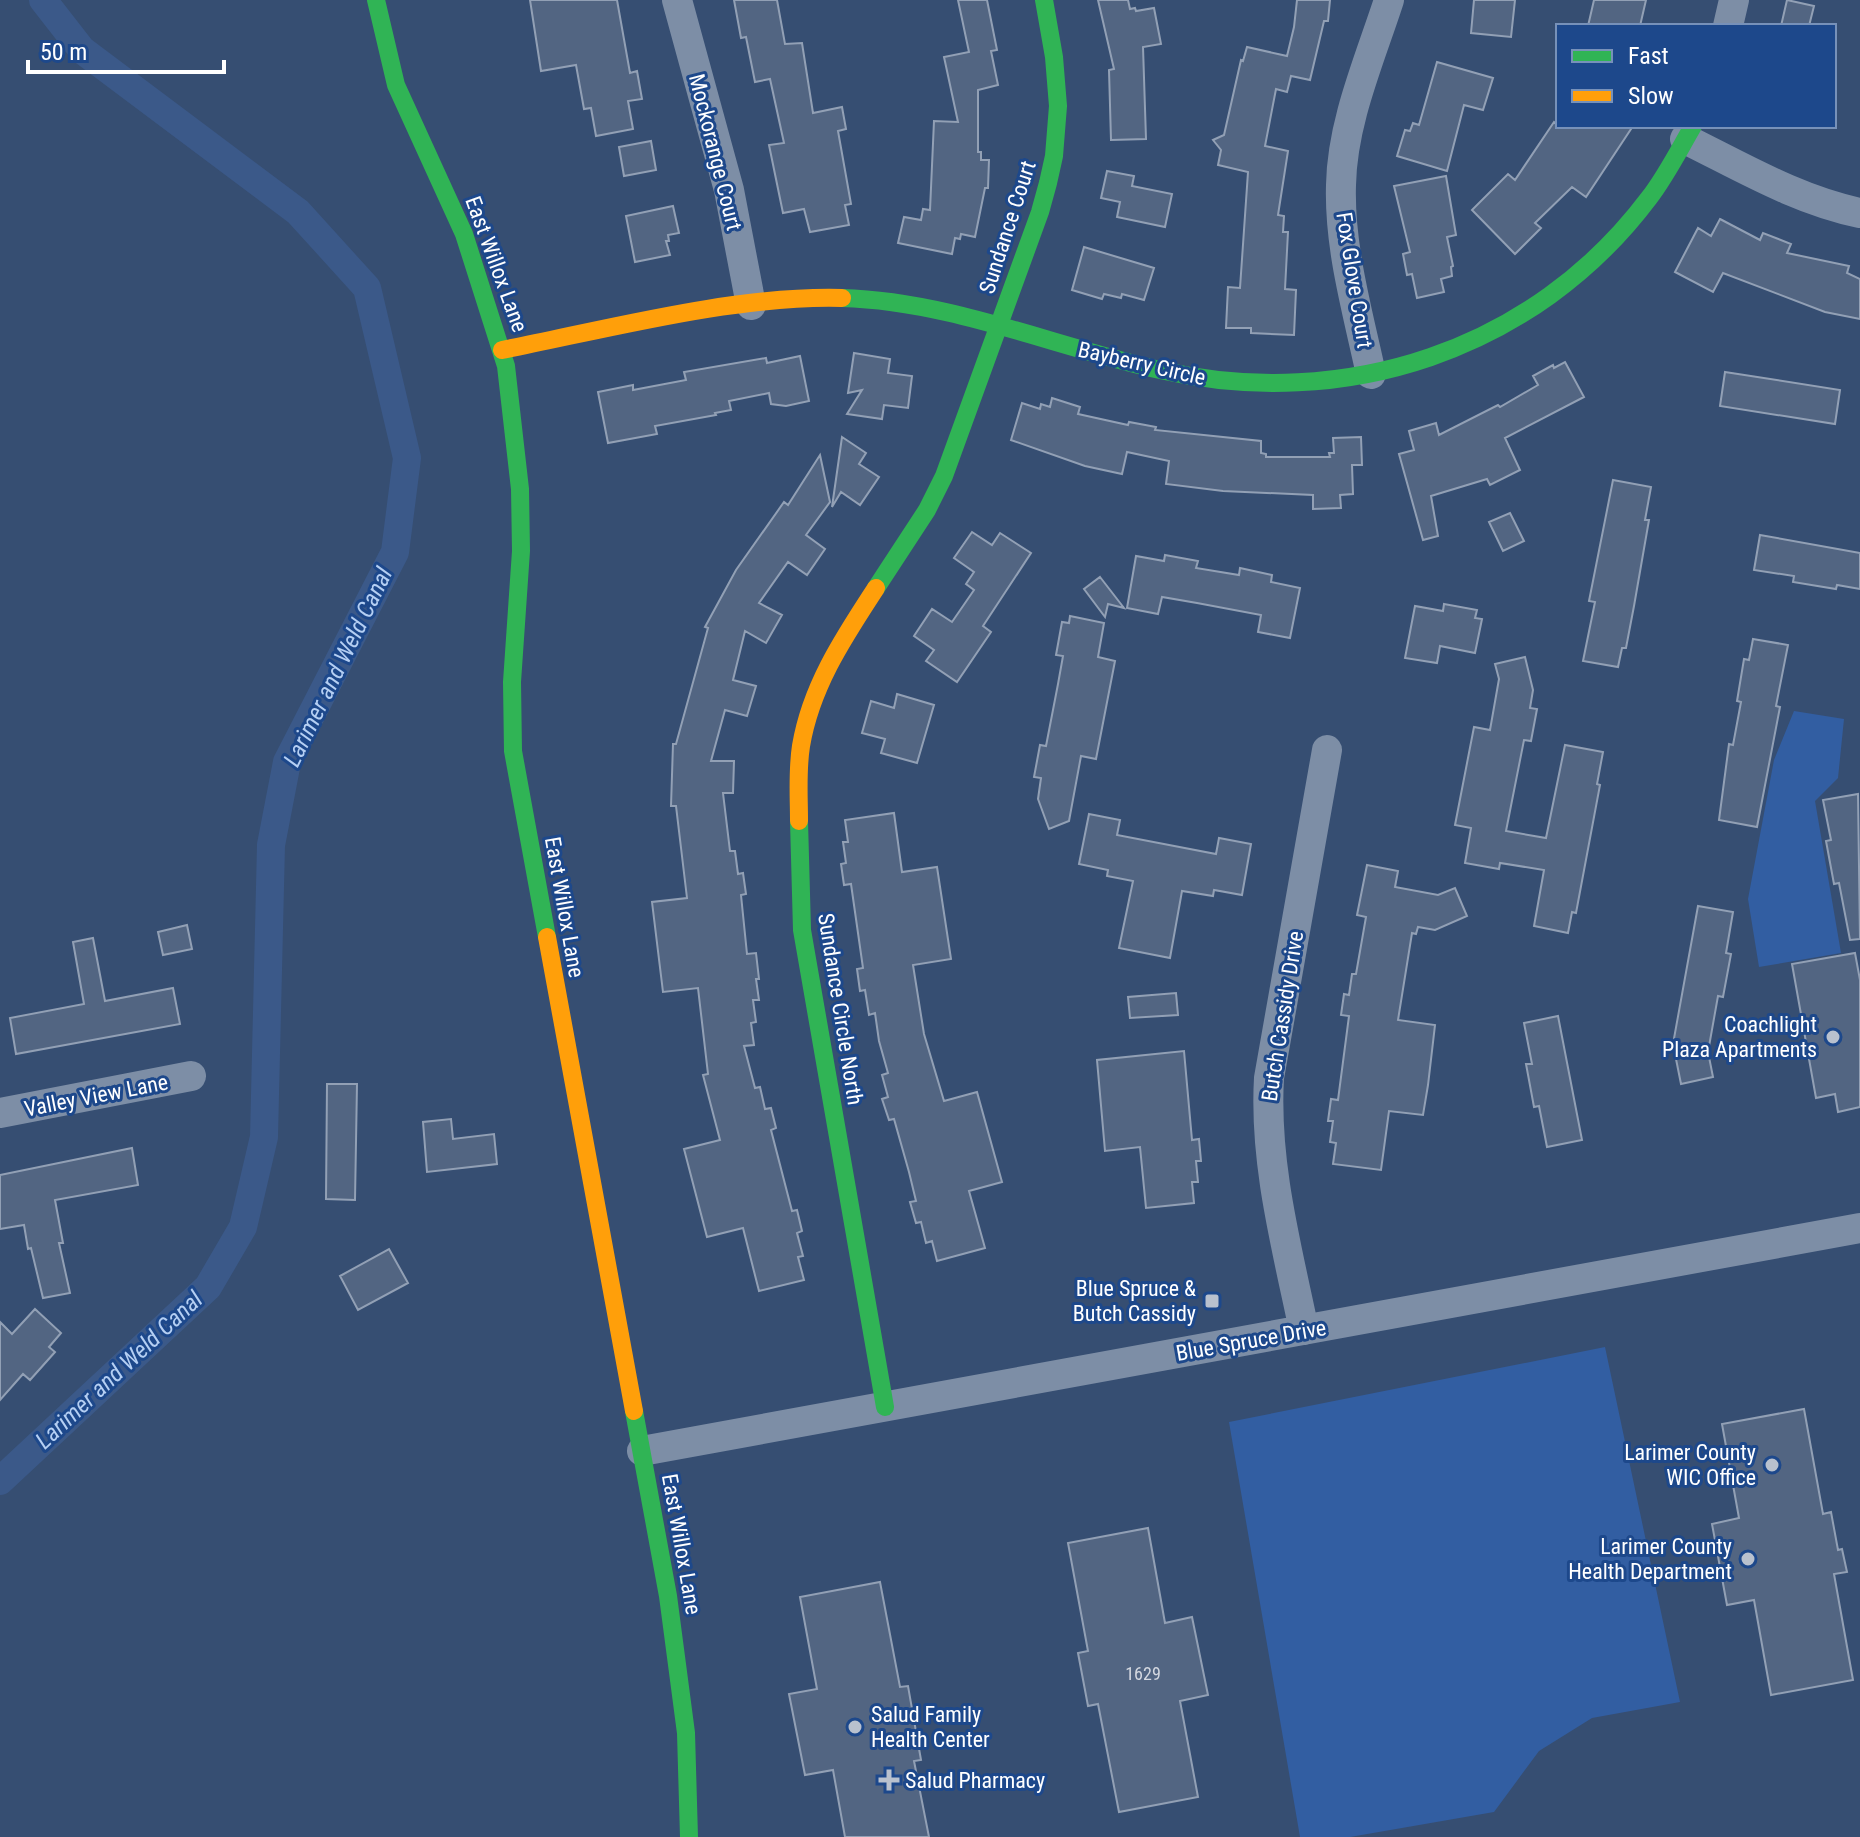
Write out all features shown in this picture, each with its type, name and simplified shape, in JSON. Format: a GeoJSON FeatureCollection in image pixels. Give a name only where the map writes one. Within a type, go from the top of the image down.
{"type":"FeatureCollection","features":[{"type":"Feature","properties":{"kind":"street","name":"East Willox Lane"},"geometry":{"type":"LineString","coordinates":[[376,0],[396,85],[464,234],[502,350],[515,427],[520,489],[521,551],[512,674],[513,751],[668,1596],[686,1733],[689,1837]]}},
{"type":"Feature","properties":{"kind":"street","name":"Mockorange Court"},"geometry":{"type":"LineString","coordinates":[[677,0],[729,190],[751,305]]}},
{"type":"Feature","properties":{"kind":"street","name":"Sundance Court"},"geometry":{"type":"LineString","coordinates":[[999,325],[1052,175],[1058,138],[1056,63],[1044,0]]}},
{"type":"Feature","properties":{"kind":"street","name":"Fox Glove Court"},"geometry":{"type":"LineString","coordinates":[[1371,374],[1347,260],[1341,185],[1350,120],[1389,0]]}},
{"type":"Feature","properties":{"kind":"street"},"geometry":{"type":"LineString","coordinates":[[1728,24],[1734,0]]}},
{"type":"Feature","properties":{"kind":"street","name":"Bayberry Circle"},"geometry":{"type":"LineString","coordinates":[[502,350],[716,309],[809,297],[863,298],[912,305],[999,325],[1126,362],[1204,379],[1261,385],[1371,374],[1444,354],[1505,325],[1555,293],[1599,255],[1637,213],[1662,180],[1689,132]]}},
{"type":"Feature","properties":{"kind":"street"},"geometry":{"type":"LineString","coordinates":[[1689,132],[1778,185],[1830,207],[1860,213]]}},
{"type":"Feature","properties":{"kind":"street","name":"Sundance Circle North"},"geometry":{"type":"LineString","coordinates":[[885,1407],[802,930],[798,772],[801,744],[824,672],[933,498],[944,476],[999,325]]}},
{"type":"Feature","properties":{"kind":"street","name":"Butch Cassidy Drive"},"geometry":{"type":"LineString","coordinates":[[1304,1330],[1272,1162],[1267,1106],[1269,1078],[1327,750]]}},
{"type":"Feature","properties":{"kind":"street","name":"Valley View Lane"},"geometry":{"type":"LineString","coordinates":[[0,1113],[191,1076]]}},
{"type":"Feature","properties":{"kind":"street","name":"Blue Spruce Drive"},"geometry":{"type":"LineString","coordinates":[[642,1451],[1860,1228]]}},
{"type":"Feature","properties":{"kind":"shaded area"},"geometry":{"type":"Polygon","coordinates":[[[1794,711],[1844,719],[1838,778],[1815,801],[1841,953],[1759,967],[1748,899],[1774,760],[1794,711]]]}},
{"type":"Feature","properties":{"kind":"shaded area"},"geometry":{"type":"Polygon","coordinates":[[[1605,1347],[1680,1702],[1592,1718],[1539,1751],[1494,1812],[1350,1837],[1300,1837],[1229,1422],[1605,1347]]]}},
{"type":"Feature","properties":{"kind":"building"},"geometry":{"type":"Polygon","coordinates":[[[530,0],[617,0],[630,73],[637,71],[642,99],[628,101],[633,129],[596,136],[591,108],[584,109],[576,65],[541,71],[530,0]]]}},
{"type":"Feature","properties":{"kind":"building"},"geometry":{"type":"Polygon","coordinates":[[[734,0],[777,0],[785,44],[802,43],[813,113],[842,107],[846,129],[838,131],[851,204],[845,205],[849,225],[810,232],[804,209],[783,213],[769,145],[784,143],[770,79],[755,82],[746,37],[741,38],[734,0]]]}},
{"type":"Feature","properties":{"kind":"building"},"geometry":{"type":"Polygon","coordinates":[[[958,0],[987,0],[997,50],[991,51],[998,85],[978,90],[978,152],[981,152],[981,160],[989,160],[988,188],[985,188],[975,237],[961,234],[960,239],[955,238],[952,254],[898,243],[904,217],[921,220],[923,209],[930,210],[934,121],[958,122],[944,57],[969,52],[958,0]]]}},
{"type":"Feature","properties":{"kind":"building"},"geometry":{"type":"Polygon","coordinates":[[[1098,0],[1128,0],[1130,9],[1135,8],[1136,11],[1154,8],[1161,44],[1143,47],[1146,139],[1111,140],[1109,70],[1114,69],[1098,0]]]}},
{"type":"Feature","properties":{"kind":"building"},"geometry":{"type":"Polygon","coordinates":[[[1297,0],[1330,0],[1328,21],[1324,21],[1310,80],[1291,76],[1287,92],[1276,89],[1265,146],[1288,151],[1278,215],[1284,216],[1283,232],[1288,232],[1285,289],[1296,290],[1294,335],[1251,333],[1251,328],[1226,328],[1228,287],[1240,288],[1248,172],[1218,165],[1221,150],[1213,140],[1224,135],[1241,60],[1247,47],[1287,56],[1297,0]]]}},
{"type":"Feature","properties":{"kind":"building"},"geometry":{"type":"Polygon","coordinates":[[[1474,0],[1515,0],[1511,37],[1471,33],[1474,0]]]}},
{"type":"Feature","properties":{"kind":"building"},"geometry":{"type":"Polygon","coordinates":[[[1594,0],[1646,0],[1640,24],[1588,24],[1594,0]]]}},
{"type":"Feature","properties":{"kind":"building"},"geometry":{"type":"Polygon","coordinates":[[[1787,0],[1814,6],[1810,24],[1781,24],[1787,0]]]}},
{"type":"Feature","properties":{"kind":"building"},"geometry":{"type":"Polygon","coordinates":[[[1437,62],[1493,78],[1483,110],[1464,105],[1447,171],[1397,156],[1405,130],[1410,131],[1413,123],[1419,125],[1437,62]]]}},
{"type":"Feature","properties":{"kind":"building"},"geometry":{"type":"Polygon","coordinates":[[[1554,122],[1556,128],[1632,128],[1586,197],[1572,187],[1535,223],[1541,228],[1515,254],[1472,210],[1508,174],[1515,180],[1554,122]]]}},
{"type":"Feature","properties":{"kind":"building"},"geometry":{"type":"Polygon","coordinates":[[[651,141],[656,170],[624,176],[619,147],[651,141]]]}},
{"type":"Feature","properties":{"kind":"building"},"geometry":{"type":"Polygon","coordinates":[[[1107,171],[1134,176],[1132,186],[1172,194],[1165,227],[1117,217],[1120,202],[1101,198],[1107,171]]]}},
{"type":"Feature","properties":{"kind":"building"},"geometry":{"type":"Polygon","coordinates":[[[1446,176],[1456,235],[1447,237],[1452,276],[1441,279],[1444,292],[1417,298],[1412,274],[1407,275],[1403,254],[1410,252],[1394,186],[1446,176]]]}},
{"type":"Feature","properties":{"kind":"building"},"geometry":{"type":"Polygon","coordinates":[[[673,206],[679,233],[668,235],[669,241],[666,241],[670,255],[635,262],[626,216],[673,206]]]}},
{"type":"Feature","properties":{"kind":"building"},"geometry":{"type":"Polygon","coordinates":[[[1720,219],[1760,240],[1763,233],[1791,244],[1787,253],[1849,266],[1847,273],[1860,279],[1860,319],[1825,312],[1723,273],[1713,292],[1675,272],[1698,228],[1711,236],[1720,219]]]}},
{"type":"Feature","properties":{"kind":"building"},"geometry":{"type":"Polygon","coordinates":[[[1084,247],[1154,268],[1144,300],[1122,294],[1121,298],[1104,294],[1102,299],[1072,290],[1084,247]]]}},
{"type":"Feature","properties":{"kind":"building"},"geometry":{"type":"Polygon","coordinates":[[[854,353],[890,359],[888,373],[912,376],[908,408],[884,405],[882,419],[847,414],[862,390],[848,393],[854,353]]]}},
{"type":"Feature","properties":{"kind":"building"},"geometry":{"type":"Polygon","coordinates":[[[800,356],[809,401],[786,406],[771,404],[769,393],[729,401],[731,410],[655,426],[657,434],[608,443],[598,392],[633,385],[633,390],[686,380],[684,372],[766,358],[767,363],[800,356]]]}},
{"type":"Feature","properties":{"kind":"building"},"geometry":{"type":"Polygon","coordinates":[[[1565,362],[1584,397],[1505,438],[1520,470],[1490,485],[1487,479],[1431,496],[1438,536],[1423,540],[1399,454],[1414,450],[1409,431],[1436,423],[1439,435],[1498,405],[1500,407],[1538,385],[1533,376],[1565,362]]]}},
{"type":"Feature","properties":{"kind":"building"},"geometry":{"type":"Polygon","coordinates":[[[1725,372],[1840,390],[1835,424],[1720,406],[1725,372]]]}},
{"type":"Feature","properties":{"kind":"building"},"geometry":{"type":"Polygon","coordinates":[[[1052,398],[1080,407],[1078,414],[1128,425],[1129,422],[1156,427],[1155,430],[1261,441],[1261,453],[1266,457],[1330,457],[1329,453],[1334,453],[1333,438],[1361,437],[1362,465],[1352,465],[1353,494],[1340,495],[1341,508],[1313,509],[1313,495],[1223,491],[1166,484],[1169,461],[1127,452],[1122,474],[1085,466],[1011,440],[1022,403],[1040,409],[1041,404],[1050,407],[1052,398]]]}},
{"type":"Feature","properties":{"kind":"building"},"geometry":{"type":"Polygon","coordinates":[[[842,437],[866,453],[859,464],[879,477],[860,505],[841,492],[832,507],[842,437]]]}},
{"type":"Feature","properties":{"kind":"building"},"geometry":{"type":"Polygon","coordinates":[[[820,455],[830,502],[806,535],[825,549],[807,575],[788,562],[759,603],[782,615],[766,643],[745,631],[733,680],[756,686],[747,716],[725,710],[711,761],[734,761],[733,793],[723,793],[730,851],[735,851],[738,874],[743,873],[746,894],[741,895],[747,954],[756,953],[759,979],[756,979],[759,1000],[753,1000],[756,1022],[751,1023],[754,1045],[744,1046],[755,1088],[760,1087],[765,1109],[771,1108],[776,1128],[771,1130],[792,1211],[797,1210],[802,1231],[797,1233],[803,1256],[798,1257],[804,1280],[759,1291],[743,1228],[707,1237],[684,1149],[720,1140],[703,1075],[708,1074],[698,988],[663,992],[652,902],[687,898],[676,806],[671,806],[673,744],[676,744],[708,628],[705,627],[736,570],[784,502],[788,505],[820,455]]]}},
{"type":"Feature","properties":{"kind":"building"},"geometry":{"type":"Polygon","coordinates":[[[1613,480],[1651,487],[1645,520],[1649,520],[1634,606],[1626,648],[1622,648],[1618,667],[1583,661],[1595,602],[1589,601],[1613,480]]]}},
{"type":"Feature","properties":{"kind":"building"},"geometry":{"type":"Polygon","coordinates":[[[1510,513],[1524,541],[1503,551],[1489,522],[1510,513]]]}},
{"type":"Feature","properties":{"kind":"building"},"geometry":{"type":"Polygon","coordinates":[[[972,532],[992,545],[1000,533],[1031,553],[983,626],[991,632],[957,682],[926,661],[934,650],[914,636],[932,609],[952,622],[974,590],[966,584],[974,572],[954,558],[972,532]]]}},
{"type":"Feature","properties":{"kind":"building"},"geometry":{"type":"Polygon","coordinates":[[[1760,535],[1860,553],[1860,589],[1837,585],[1836,589],[1793,582],[1794,576],[1754,570],[1760,535]]]}},
{"type":"Feature","properties":{"kind":"building"},"geometry":{"type":"Polygon","coordinates":[[[1165,555],[1198,561],[1196,568],[1239,575],[1240,568],[1272,575],[1271,582],[1300,588],[1290,638],[1258,632],[1261,615],[1197,603],[1162,597],[1158,614],[1127,608],[1136,556],[1164,561],[1165,555]]]}},
{"type":"Feature","properties":{"kind":"building"},"geometry":{"type":"Polygon","coordinates":[[[1100,577],[1124,608],[1108,604],[1105,617],[1084,589],[1100,577]]]}},
{"type":"Feature","properties":{"kind":"building"},"geometry":{"type":"Polygon","coordinates":[[[1444,604],[1477,610],[1475,618],[1482,619],[1475,653],[1440,646],[1437,663],[1405,658],[1415,606],[1443,611],[1444,604]]]}},
{"type":"Feature","properties":{"kind":"building"},"geometry":{"type":"Polygon","coordinates":[[[1070,616],[1104,623],[1098,657],[1115,661],[1096,759],[1081,756],[1069,821],[1049,829],[1038,799],[1041,778],[1034,777],[1040,745],[1046,746],[1058,684],[1063,656],[1056,655],[1062,622],[1069,623],[1070,616]]]}},
{"type":"Feature","properties":{"kind":"building"},"geometry":{"type":"Polygon","coordinates":[[[1753,639],[1788,645],[1776,706],[1780,707],[1757,827],[1719,820],[1729,744],[1733,745],[1741,702],[1737,701],[1744,659],[1749,660],[1753,639]]]}},
{"type":"Feature","properties":{"kind":"building"},"geometry":{"type":"Polygon","coordinates":[[[1525,657],[1533,690],[1530,708],[1537,709],[1531,741],[1524,740],[1506,831],[1546,838],[1565,745],[1603,752],[1597,784],[1600,785],[1576,913],[1572,912],[1568,933],[1534,926],[1544,870],[1500,863],[1499,869],[1465,863],[1471,828],[1455,825],[1474,727],[1490,730],[1499,679],[1495,664],[1525,657]]]}},
{"type":"Feature","properties":{"kind":"building"},"geometry":{"type":"Polygon","coordinates":[[[897,694],[934,705],[917,763],[881,753],[885,739],[862,733],[871,701],[894,708],[897,694]]]}},
{"type":"Feature","properties":{"kind":"building"},"geometry":{"type":"Polygon","coordinates":[[[1858,794],[1860,939],[1850,940],[1839,883],[1834,884],[1826,841],[1831,840],[1823,800],[1858,794]]]}},
{"type":"Feature","properties":{"kind":"building"},"geometry":{"type":"Polygon","coordinates":[[[894,813],[902,872],[937,867],[951,959],[913,965],[924,1034],[944,1101],[977,1092],[1002,1182],[969,1191],[985,1248],[937,1261],[932,1241],[926,1243],[921,1222],[916,1223],[910,1202],[916,1201],[909,1172],[894,1119],[889,1120],[882,1099],[888,1097],[882,1075],[888,1073],[875,1013],[869,1015],[865,990],[860,991],[857,969],[863,968],[851,884],[844,885],[841,864],[846,863],[843,842],[848,842],[845,820],[894,813]]]}},
{"type":"Feature","properties":{"kind":"building"},"geometry":{"type":"Polygon","coordinates":[[[1089,814],[1120,820],[1117,835],[1216,854],[1219,838],[1251,844],[1242,895],[1214,890],[1213,896],[1182,891],[1170,958],[1119,948],[1133,881],[1107,876],[1108,870],[1079,864],[1089,814]]]}},
{"type":"Feature","properties":{"kind":"building"},"geometry":{"type":"Polygon","coordinates":[[[1367,865],[1398,871],[1395,887],[1438,895],[1455,888],[1467,916],[1435,930],[1418,927],[1416,934],[1412,933],[1398,1020],[1435,1025],[1428,1085],[1423,1115],[1389,1111],[1381,1170],[1333,1164],[1336,1143],[1330,1142],[1333,1121],[1328,1121],[1331,1099],[1338,1100],[1349,1016],[1341,1015],[1344,994],[1349,995],[1352,974],[1356,974],[1366,917],[1357,915],[1367,865]]]}},
{"type":"Feature","properties":{"kind":"building"},"geometry":{"type":"Polygon","coordinates":[[[1698,906],[1733,912],[1726,953],[1731,954],[1723,997],[1718,996],[1708,1052],[1713,1077],[1681,1084],[1673,1044],[1698,906]]]}},
{"type":"Feature","properties":{"kind":"building"},"geometry":{"type":"Polygon","coordinates":[[[187,925],[192,949],[163,955],[158,932],[187,925]]]}},
{"type":"Feature","properties":{"kind":"building"},"geometry":{"type":"Polygon","coordinates":[[[93,938],[105,1001],[173,988],[180,1024],[16,1054],[10,1018],[84,1004],[73,942],[93,938]]]}},
{"type":"Feature","properties":{"kind":"building","name":"Coachlight Plaza Apartments"},"geometry":{"type":"Polygon","coordinates":[[[1855,953],[1860,980],[1860,1107],[1838,1112],[1835,1094],[1816,1098],[1792,964],[1855,953]]]}},
{"type":"Feature","properties":{"kind":"building"},"geometry":{"type":"Polygon","coordinates":[[[1176,993],[1178,1015],[1130,1018],[1128,997],[1176,993]]]}},
{"type":"Feature","properties":{"kind":"building"},"geometry":{"type":"Polygon","coordinates":[[[1558,1016],[1582,1140],[1547,1147],[1539,1106],[1534,1107],[1526,1064],[1532,1064],[1524,1023],[1558,1016]]]}},
{"type":"Feature","properties":{"kind":"building"},"geometry":{"type":"Polygon","coordinates":[[[1184,1051],[1192,1140],[1199,1139],[1201,1161],[1196,1161],[1198,1182],[1192,1182],[1194,1203],[1146,1208],[1140,1147],[1105,1151],[1097,1060],[1184,1051]]]}},
{"type":"Feature","properties":{"kind":"building"},"geometry":{"type":"Polygon","coordinates":[[[327,1084],[357,1084],[355,1200],[326,1199],[327,1084]]]}},
{"type":"Feature","properties":{"kind":"building"},"geometry":{"type":"Polygon","coordinates":[[[451,1119],[453,1139],[494,1134],[497,1164],[427,1172],[423,1122],[451,1119]]]}},
{"type":"Feature","properties":{"kind":"building"},"geometry":{"type":"Polygon","coordinates":[[[132,1148],[138,1185],[55,1200],[63,1243],[59,1243],[70,1293],[43,1298],[24,1225],[0,1229],[0,1175],[132,1148]]]}},
{"type":"Feature","properties":{"kind":"building"},"geometry":{"type":"Polygon","coordinates":[[[389,1249],[408,1283],[358,1310],[340,1276],[389,1249]]]}},
{"type":"Feature","properties":{"kind":"building"},"geometry":{"type":"Polygon","coordinates":[[[35,1309],[61,1333],[49,1347],[55,1352],[30,1380],[23,1374],[0,1400],[0,1322],[12,1334],[35,1309]]]}},
{"type":"Feature","properties":{"kind":"building"},"geometry":{"type":"Polygon","coordinates":[[[1804,1409],[1823,1514],[1831,1512],[1838,1550],[1842,1549],[1847,1572],[1834,1574],[1853,1680],[1771,1695],[1754,1600],[1727,1605],[1712,1524],[1739,1518],[1722,1424],[1804,1409]]]}},
{"type":"Feature","properties":{"kind":"building"},"geometry":{"type":"Polygon","coordinates":[[[1148,1528],[1165,1623],[1192,1617],[1208,1695],[1180,1701],[1198,1797],[1119,1812],[1098,1704],[1088,1706],[1078,1653],[1088,1651],[1068,1543],[1148,1528]]]}},
{"type":"Feature","properties":{"kind":"building","name":"Salud Family Health Center"},"geometry":{"type":"Polygon","coordinates":[[[880,1582],[900,1687],[908,1686],[921,1760],[914,1761],[929,1837],[845,1837],[833,1770],[805,1775],[789,1694],[817,1689],[800,1597],[880,1582]]]}},
{"type":"Feature","properties":{"kind":"waterway","name":"Larimer and Weld Canal"},"geometry":{"type":"LineString","coordinates":[[0,1481],[208,1287],[243,1227],[264,1137],[271,845],[287,762],[395,552],[407,458],[367,288],[298,212],[82,50],[43,0]]}},
{"type":"Feature","properties":{"kind":"traffic: fast"},"geometry":{"type":"LineString","coordinates":[[376,0],[396,85],[464,234],[506,366],[520,489],[521,551],[512,682],[513,751],[547,937]]}},
{"type":"Feature","properties":{"kind":"traffic: fast"},"geometry":{"type":"LineString","coordinates":[[876,588],[927,510],[944,476],[1040,212],[1054,156],[1058,106],[1054,57],[1044,0]]}},
{"type":"Feature","properties":{"kind":"traffic: fast"},"geometry":{"type":"LineString","coordinates":[[842,298],[923,307],[1160,370],[1229,381],[1298,382],[1365,374],[1430,357],[1492,331],[1550,295],[1603,251],[1649,198],[1692,128]]}},
{"type":"Feature","properties":{"kind":"traffic: fast"},"geometry":{"type":"LineString","coordinates":[[799,821],[802,930],[885,1407]]}},
{"type":"Feature","properties":{"kind":"traffic: fast"},"geometry":{"type":"LineString","coordinates":[[634,1411],[668,1596],[686,1733],[689,1837]]}},
{"type":"Feature","properties":{"kind":"traffic: slow"},"geometry":{"type":"LineString","coordinates":[[502,350],[715,308],[759,302],[842,298]]}},
{"type":"Feature","properties":{"kind":"traffic: slow"},"geometry":{"type":"LineString","coordinates":[[799,821],[800,755],[812,703],[841,644],[876,588]]}},
{"type":"Feature","properties":{"kind":"traffic: slow"},"geometry":{"type":"LineString","coordinates":[[547,937],[634,1411]]}},
{"type":"Feature","properties":{"kind":"place","name":"Coachlight Plaza Apartments"},"geometry":{"type":"Point","coordinates":[1833,1037]}},
{"type":"Feature","properties":{"kind":"place","name":"Blue Spruce & Butch Cassidy"},"geometry":{"type":"Point","coordinates":[1212,1301]}},
{"type":"Feature","properties":{"kind":"place","name":"Larimer County WIC Office"},"geometry":{"type":"Point","coordinates":[1772,1465]}},
{"type":"Feature","properties":{"kind":"place","name":"Larimer County Health Department"},"geometry":{"type":"Point","coordinates":[1748,1559]}},
{"type":"Feature","properties":{"kind":"place","name":"Salud Family Health Center"},"geometry":{"type":"Point","coordinates":[855,1727]}},
{"type":"Feature","properties":{"kind":"place","name":"Salud Pharmacy"},"geometry":{"type":"Point","coordinates":[889,1780]}}]}
